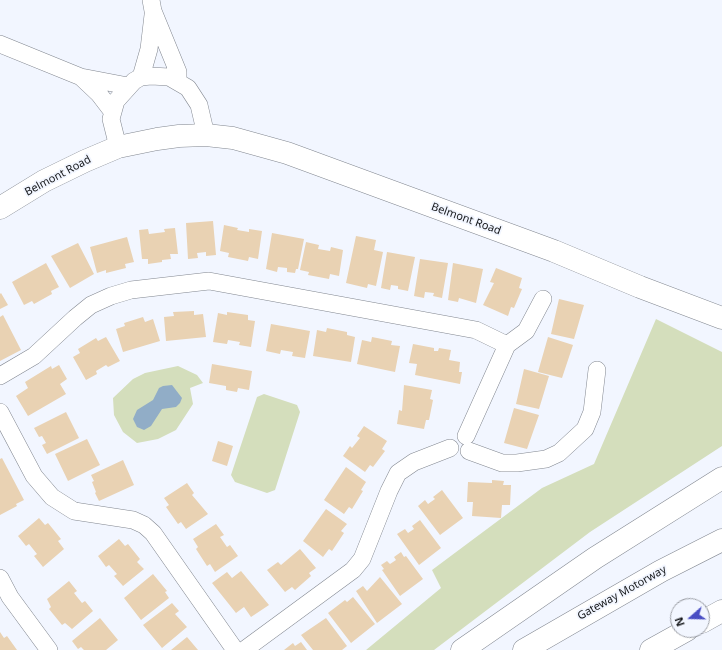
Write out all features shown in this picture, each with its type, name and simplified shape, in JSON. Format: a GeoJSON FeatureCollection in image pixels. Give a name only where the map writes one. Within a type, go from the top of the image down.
{"type":"FeatureCollection","features":[{"type":"Feature","properties":{"kind":"main road","name":"Belmont Road"},"geometry":{"type":"LineString","coordinates":[[0,208],[44,181],[118,147],[157,139],[206,135],[256,143],[287,153],[554,251],[640,287],[722,318]]}},
{"type":"Feature","properties":{"kind":"main road"},"geometry":{"type":"LineString","coordinates":[[462,650],[595,558],[722,478]]}},
{"type":"Feature","properties":{"kind":"main road","name":"Gateway Motorway"},"geometry":{"type":"LineString","coordinates":[[524,650],[654,575],[722,540]]}},
{"type":"Feature","properties":{"kind":"main road"},"geometry":{"type":"LineString","coordinates":[[710,618],[722,611]]}},
{"type":"Feature","properties":{"kind":"main road"},"geometry":{"type":"LineString","coordinates":[[651,650],[673,638]]}},
{"type":"Feature","properties":{"kind":"street"},"geometry":{"type":"LineString","coordinates":[[152,6],[178,72],[178,81]]}},
{"type":"Feature","properties":{"kind":"street"},"geometry":{"type":"LineString","coordinates":[[118,147],[112,128],[112,111],[116,101],[135,82],[149,49],[152,6]]}},
{"type":"Feature","properties":{"kind":"street"},"geometry":{"type":"LineString","coordinates":[[0,44],[81,77],[135,82],[160,75],[178,81],[195,96],[199,105],[206,135]]}},
{"type":"Feature","properties":{"kind":"street"},"geometry":{"type":"LineString","coordinates":[[81,77],[100,94],[112,111]]}},
{"type":"Feature","properties":{"kind":"street"},"geometry":{"type":"LineString","coordinates":[[0,376],[34,356],[91,305],[110,296],[131,290],[209,281],[476,330],[507,345]]}},
{"type":"Feature","properties":{"kind":"street"},"geometry":{"type":"LineString","coordinates":[[244,650],[353,570],[362,560],[398,473],[414,462],[450,448],[453,453],[460,456],[464,455],[467,444],[507,345],[526,331],[543,299]]}},
{"type":"Feature","properties":{"kind":"street"},"geometry":{"type":"LineString","coordinates":[[467,444],[502,463],[517,463],[546,459],[560,453],[585,429],[592,412],[598,370]]}},
{"type":"Feature","properties":{"kind":"street"},"geometry":{"type":"LineString","coordinates":[[0,412],[34,476],[52,497],[74,511],[133,520],[144,525],[153,534],[235,650]]}},
{"type":"Feature","properties":{"kind":"street"},"geometry":{"type":"LineString","coordinates":[[0,578],[10,597],[49,650]]}},
{"type":"Feature","properties":{"kind":"green space"},"geometry":{"type":"Polygon","coordinates":[[[656,319],[722,352],[722,446],[590,532],[434,650],[366,650],[441,588],[432,570],[542,488],[594,464],[656,319]]]}},
{"type":"Feature","properties":{"kind":"green space"},"geometry":{"type":"Polygon","coordinates":[[[178,366],[197,375],[203,383],[190,388],[193,404],[176,430],[158,439],[137,443],[123,432],[114,415],[113,398],[133,379],[145,373],[178,366]]]}},
{"type":"Feature","properties":{"kind":"green space"},"geometry":{"type":"Polygon","coordinates":[[[264,394],[297,405],[300,412],[275,490],[267,493],[235,482],[231,475],[257,397],[264,394]]]}},
{"type":"Feature","properties":{"kind":"water"},"geometry":{"type":"Polygon","coordinates":[[[172,385],[182,398],[180,403],[176,407],[162,409],[151,426],[144,430],[137,427],[133,419],[137,410],[153,400],[159,388],[172,385]]]}},
{"type":"Feature","properties":{"kind":"building"},"geometry":{"type":"Polygon","coordinates":[[[213,221],[216,255],[206,256],[206,252],[197,253],[198,258],[188,259],[186,223],[213,221]]]}},
{"type":"Feature","properties":{"kind":"building"},"geometry":{"type":"Polygon","coordinates":[[[224,225],[238,228],[237,230],[249,232],[249,229],[262,231],[258,259],[249,257],[248,261],[228,257],[229,253],[220,251],[224,225]]]}},
{"type":"Feature","properties":{"kind":"building"},"geometry":{"type":"Polygon","coordinates":[[[175,228],[178,254],[170,254],[171,259],[162,260],[162,262],[148,264],[148,259],[142,259],[139,230],[148,229],[149,234],[165,232],[164,229],[175,228]]]}},
{"type":"Feature","properties":{"kind":"building"},"geometry":{"type":"Polygon","coordinates":[[[272,233],[304,239],[298,269],[296,269],[295,273],[287,272],[287,268],[278,267],[277,272],[266,269],[272,233]]]}},
{"type":"Feature","properties":{"kind":"building"},"geometry":{"type":"Polygon","coordinates":[[[356,236],[376,240],[374,250],[383,252],[376,286],[368,284],[367,288],[346,283],[356,236]]]}},
{"type":"Feature","properties":{"kind":"building"},"geometry":{"type":"Polygon","coordinates":[[[127,237],[134,262],[125,264],[126,268],[106,273],[106,270],[97,273],[90,247],[127,237]]]}},
{"type":"Feature","properties":{"kind":"building"},"geometry":{"type":"Polygon","coordinates":[[[306,242],[319,245],[318,249],[330,251],[331,247],[343,250],[339,276],[330,274],[329,279],[308,275],[309,272],[300,270],[306,242]]]}},
{"type":"Feature","properties":{"kind":"building"},"geometry":{"type":"Polygon","coordinates":[[[78,243],[94,274],[70,288],[51,256],[78,243]]]}},
{"type":"Feature","properties":{"kind":"building"},"geometry":{"type":"Polygon","coordinates":[[[387,252],[415,257],[408,291],[398,289],[398,286],[391,285],[390,290],[381,288],[387,252]]]}},
{"type":"Feature","properties":{"kind":"building"},"geometry":{"type":"Polygon","coordinates":[[[420,259],[448,263],[442,298],[433,296],[434,293],[425,292],[424,298],[414,296],[420,259]]]}},
{"type":"Feature","properties":{"kind":"building"},"geometry":{"type":"Polygon","coordinates":[[[46,263],[59,287],[51,291],[52,294],[34,304],[32,301],[24,305],[12,282],[46,263]]]}},
{"type":"Feature","properties":{"kind":"building"},"geometry":{"type":"Polygon","coordinates":[[[453,263],[483,269],[476,303],[459,298],[458,302],[448,300],[453,263]]]}},
{"type":"Feature","properties":{"kind":"building"},"geometry":{"type":"Polygon","coordinates":[[[496,268],[522,278],[519,288],[522,289],[514,308],[511,307],[508,316],[483,305],[494,283],[490,282],[496,268]]]}},
{"type":"Feature","properties":{"kind":"building"},"geometry":{"type":"Polygon","coordinates":[[[1,293],[8,305],[0,309],[0,294],[1,293]]]}},
{"type":"Feature","properties":{"kind":"building"},"geometry":{"type":"Polygon","coordinates":[[[559,299],[584,305],[574,339],[551,334],[559,299]]]}},
{"type":"Feature","properties":{"kind":"building"},"geometry":{"type":"Polygon","coordinates":[[[194,311],[194,315],[203,314],[206,337],[166,341],[164,317],[174,316],[173,312],[194,311]]]}},
{"type":"Feature","properties":{"kind":"building"},"geometry":{"type":"Polygon","coordinates":[[[227,312],[248,315],[248,320],[255,321],[251,347],[239,345],[240,342],[228,340],[227,344],[213,342],[218,313],[227,315],[227,312]]]}},
{"type":"Feature","properties":{"kind":"building"},"geometry":{"type":"Polygon","coordinates":[[[3,315],[21,350],[0,361],[0,317],[3,315]]]}},
{"type":"Feature","properties":{"kind":"building"},"geometry":{"type":"Polygon","coordinates":[[[143,317],[145,322],[153,319],[160,341],[123,352],[116,329],[125,326],[124,323],[143,317]]]}},
{"type":"Feature","properties":{"kind":"building"},"geometry":{"type":"Polygon","coordinates":[[[271,324],[310,331],[305,358],[292,356],[293,352],[281,350],[280,354],[266,351],[271,324]]]}},
{"type":"Feature","properties":{"kind":"building"},"geometry":{"type":"Polygon","coordinates":[[[327,328],[347,332],[347,335],[355,337],[351,362],[313,356],[317,330],[326,332],[327,328]]]}},
{"type":"Feature","properties":{"kind":"building"},"geometry":{"type":"Polygon","coordinates":[[[106,337],[120,361],[108,367],[106,365],[96,371],[97,374],[86,380],[73,357],[80,353],[78,349],[96,338],[98,341],[106,337]]]}},
{"type":"Feature","properties":{"kind":"building"},"geometry":{"type":"Polygon","coordinates":[[[372,337],[392,341],[391,345],[400,346],[395,372],[357,364],[362,340],[371,342],[372,337]]]}},
{"type":"Feature","properties":{"kind":"building"},"geometry":{"type":"Polygon","coordinates":[[[548,337],[573,345],[562,378],[538,372],[548,337]]]}},
{"type":"Feature","properties":{"kind":"building"},"geometry":{"type":"Polygon","coordinates":[[[413,344],[434,348],[434,351],[438,351],[439,348],[451,350],[449,360],[460,362],[459,372],[462,372],[460,384],[415,375],[417,364],[409,363],[413,344]]]}},
{"type":"Feature","properties":{"kind":"building"},"geometry":{"type":"Polygon","coordinates":[[[212,364],[252,371],[249,390],[238,388],[237,392],[226,390],[226,386],[209,383],[212,364]]]}},
{"type":"Feature","properties":{"kind":"building"},"geometry":{"type":"Polygon","coordinates":[[[59,365],[67,379],[60,384],[66,394],[28,416],[16,396],[28,388],[25,382],[51,366],[52,369],[59,365]]]}},
{"type":"Feature","properties":{"kind":"building"},"geometry":{"type":"Polygon","coordinates":[[[524,369],[549,376],[539,409],[516,404],[524,369]]]}},
{"type":"Feature","properties":{"kind":"building"},"geometry":{"type":"Polygon","coordinates":[[[404,385],[432,390],[430,399],[433,400],[429,420],[426,420],[424,429],[397,424],[399,410],[402,411],[404,385]]]}},
{"type":"Feature","properties":{"kind":"building"},"geometry":{"type":"Polygon","coordinates":[[[514,408],[539,415],[527,449],[504,443],[514,408]]]}},
{"type":"Feature","properties":{"kind":"building"},"geometry":{"type":"Polygon","coordinates":[[[66,412],[79,438],[47,454],[42,445],[46,443],[42,436],[39,437],[34,428],[66,412]]]}},
{"type":"Feature","properties":{"kind":"building"},"geometry":{"type":"Polygon","coordinates":[[[364,426],[387,441],[382,449],[385,451],[373,467],[370,465],[365,472],[343,456],[350,446],[352,448],[360,438],[357,436],[364,426]]]}},
{"type":"Feature","properties":{"kind":"building"},"geometry":{"type":"Polygon","coordinates":[[[87,439],[100,465],[68,481],[55,454],[87,439]]]}},
{"type":"Feature","properties":{"kind":"building"},"geometry":{"type":"Polygon","coordinates":[[[218,441],[233,446],[227,466],[212,461],[218,441]]]}},
{"type":"Feature","properties":{"kind":"building"},"geometry":{"type":"Polygon","coordinates":[[[2,458],[24,500],[16,504],[17,506],[0,515],[0,459],[2,458]]]}},
{"type":"Feature","properties":{"kind":"building"},"geometry":{"type":"Polygon","coordinates":[[[123,460],[134,485],[99,501],[95,493],[96,492],[92,482],[94,481],[91,475],[123,460]]]}},
{"type":"Feature","properties":{"kind":"building"},"geometry":{"type":"Polygon","coordinates":[[[346,467],[366,482],[361,490],[363,491],[352,509],[349,507],[344,514],[324,500],[346,467]]]}},
{"type":"Feature","properties":{"kind":"building"},"geometry":{"type":"Polygon","coordinates":[[[492,480],[504,481],[503,485],[511,485],[510,505],[502,505],[501,518],[472,516],[473,502],[467,502],[468,482],[492,483],[492,480]]]}},
{"type":"Feature","properties":{"kind":"building"},"geometry":{"type":"Polygon","coordinates":[[[187,483],[194,493],[192,495],[208,514],[186,529],[181,522],[178,524],[166,507],[169,505],[164,498],[187,483]]]}},
{"type":"Feature","properties":{"kind":"building"},"geometry":{"type":"Polygon","coordinates":[[[442,490],[463,518],[440,535],[418,506],[425,500],[428,504],[435,499],[433,497],[442,490]]]}},
{"type":"Feature","properties":{"kind":"building"},"geometry":{"type":"Polygon","coordinates":[[[326,509],[347,524],[341,531],[344,533],[332,551],[329,549],[323,557],[303,541],[326,509]]]}},
{"type":"Feature","properties":{"kind":"building"},"geometry":{"type":"Polygon","coordinates":[[[39,518],[45,525],[48,523],[61,539],[58,541],[64,549],[43,567],[34,556],[37,554],[29,544],[26,546],[18,536],[39,518]]]}},
{"type":"Feature","properties":{"kind":"building"},"geometry":{"type":"Polygon","coordinates":[[[420,520],[441,548],[419,565],[397,534],[405,529],[408,533],[414,529],[412,526],[420,520]]]}},
{"type":"Feature","properties":{"kind":"building"},"geometry":{"type":"Polygon","coordinates":[[[216,524],[224,535],[220,537],[227,547],[230,545],[238,556],[215,572],[210,564],[207,566],[196,549],[198,547],[193,539],[216,524]]]}},
{"type":"Feature","properties":{"kind":"building"},"geometry":{"type":"Polygon","coordinates":[[[119,539],[125,546],[128,544],[140,559],[137,562],[144,569],[123,586],[114,576],[117,574],[109,565],[106,567],[98,556],[119,539]]]}},
{"type":"Feature","properties":{"kind":"building"},"geometry":{"type":"Polygon","coordinates":[[[300,549],[316,568],[309,573],[311,576],[295,590],[292,587],[285,592],[267,570],[278,562],[281,565],[300,549]]]}},
{"type":"Feature","properties":{"kind":"building"},"geometry":{"type":"Polygon","coordinates":[[[401,552],[404,557],[406,556],[423,579],[400,596],[382,570],[384,569],[381,565],[387,561],[390,564],[396,560],[394,557],[401,552]]]}},
{"type":"Feature","properties":{"kind":"building"},"geometry":{"type":"Polygon","coordinates":[[[241,571],[269,605],[251,617],[244,607],[236,613],[212,583],[227,572],[232,578],[241,571]]]}},
{"type":"Feature","properties":{"kind":"building"},"geometry":{"type":"Polygon","coordinates":[[[153,574],[167,591],[165,592],[169,598],[141,620],[124,598],[153,574]]]}},
{"type":"Feature","properties":{"kind":"building"},"geometry":{"type":"Polygon","coordinates":[[[380,577],[402,604],[377,623],[356,591],[363,586],[367,591],[380,577]]]}},
{"type":"Feature","properties":{"kind":"building"},"geometry":{"type":"Polygon","coordinates":[[[69,581],[77,591],[74,593],[82,603],[85,601],[93,611],[72,629],[65,623],[62,625],[49,609],[51,607],[47,599],[69,581]]]}},
{"type":"Feature","properties":{"kind":"building"},"geometry":{"type":"Polygon","coordinates":[[[353,597],[375,624],[351,643],[328,613],[345,600],[347,602],[353,597]]]}},
{"type":"Feature","properties":{"kind":"building"},"geometry":{"type":"Polygon","coordinates":[[[172,603],[179,611],[175,614],[187,627],[162,648],[143,625],[172,603]]]}},
{"type":"Feature","properties":{"kind":"building"},"geometry":{"type":"Polygon","coordinates":[[[100,618],[118,640],[106,650],[84,650],[81,647],[78,649],[72,641],[100,618]]]}},
{"type":"Feature","properties":{"kind":"building"},"geometry":{"type":"Polygon","coordinates":[[[326,618],[347,646],[342,650],[313,650],[301,635],[326,618]]]}},
{"type":"Feature","properties":{"kind":"building"},"geometry":{"type":"Polygon","coordinates":[[[0,632],[4,638],[7,636],[17,650],[0,650],[0,632]]]}},
{"type":"Feature","properties":{"kind":"building"},"geometry":{"type":"Polygon","coordinates":[[[187,637],[198,650],[171,650],[187,637]]]}},
{"type":"Feature","properties":{"kind":"building"},"geometry":{"type":"Polygon","coordinates":[[[301,642],[307,650],[284,650],[293,643],[295,646],[301,642]]]}}]}
